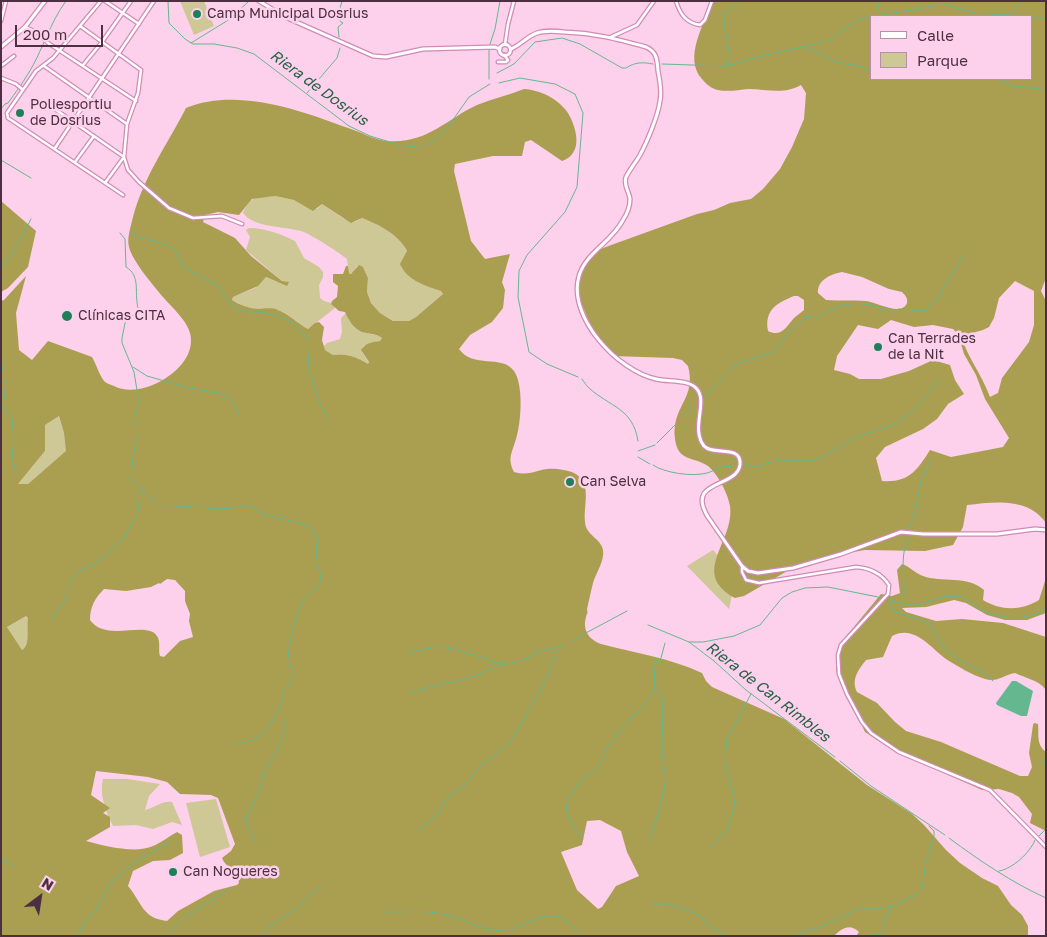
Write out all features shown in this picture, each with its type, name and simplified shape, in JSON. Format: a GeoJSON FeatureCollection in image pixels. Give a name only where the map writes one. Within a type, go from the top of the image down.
{"type":"FeatureCollection","features":[{"type":"Feature","properties":{"kind":"street"},"geometry":{"type":"LineString","coordinates":[[1,21],[6,1]]}},
{"type":"Feature","properties":{"kind":"street"},"geometry":{"type":"LineString","coordinates":[[1,46],[25,27],[45,1]]}},
{"type":"Feature","properties":{"kind":"street"},"geometry":{"type":"LineString","coordinates":[[101,1],[60,50],[44,66],[36,70],[6,113],[8,118],[123,195]]}},
{"type":"Feature","properties":{"kind":"street"},"geometry":{"type":"LineString","coordinates":[[105,1],[139,24]]}},
{"type":"Feature","properties":{"kind":"street"},"geometry":{"type":"LineString","coordinates":[[83,65],[132,1]]}},
{"type":"Feature","properties":{"kind":"street"},"geometry":{"type":"LineString","coordinates":[[55,148],[154,1]]}},
{"type":"Feature","properties":{"kind":"street"},"geometry":{"type":"LineString","coordinates":[[259,1],[285,17],[373,56],[386,57],[424,50],[495,47],[500,49]]}},
{"type":"Feature","properties":{"kind":"street"},"geometry":{"type":"LineString","coordinates":[[500,49],[505,44],[514,1]]}},
{"type":"Feature","properties":{"kind":"street"},"geometry":{"type":"LineString","coordinates":[[611,37],[637,25],[654,1]]}},
{"type":"Feature","properties":{"kind":"street"},"geometry":{"type":"LineString","coordinates":[[676,1],[679,10],[686,20],[700,25],[705,20],[712,1]]}},
{"type":"Feature","properties":{"kind":"street"},"geometry":{"type":"LineString","coordinates":[[80,26],[141,70],[136,101],[126,124],[124,157],[128,170],[169,208],[194,218],[222,216],[242,224]]}},
{"type":"Feature","properties":{"kind":"street"},"geometry":{"type":"LineString","coordinates":[[25,27],[38,33],[48,43],[136,101]]}},
{"type":"Feature","properties":{"kind":"street"},"geometry":{"type":"LineString","coordinates":[[504,55],[508,55],[511,49],[520,46],[525,39],[546,31],[589,33],[611,37],[653,50],[657,56],[661,93],[660,102],[642,150],[627,176],[625,183],[630,202],[628,209],[616,232],[583,265],[578,277],[577,290],[585,317],[596,337],[607,350],[620,363],[637,372],[656,379],[690,384],[699,392],[702,404],[698,419],[704,445],[710,450],[732,452],[738,457],[740,464],[736,472],[707,490],[703,495],[702,505],[708,517],[742,566],[748,571],[758,573],[793,568],[841,554],[901,532],[989,534],[1035,529],[1046,530]]}},
{"type":"Feature","properties":{"kind":"street"},"geometry":{"type":"LineString","coordinates":[[505,44],[511,49]]}},
{"type":"Feature","properties":{"kind":"street"},"geometry":{"type":"LineString","coordinates":[[498,62],[506,62],[508,60],[500,53],[500,49]]}},
{"type":"Feature","properties":{"kind":"street"},"geometry":{"type":"LineString","coordinates":[[1,66],[14,56]]}},
{"type":"Feature","properties":{"kind":"street"},"geometry":{"type":"LineString","coordinates":[[44,66],[126,124]]}},
{"type":"Feature","properties":{"kind":"street"},"geometry":{"type":"LineString","coordinates":[[1,78],[22,88]]}},
{"type":"Feature","properties":{"kind":"street"},"geometry":{"type":"LineString","coordinates":[[46,103],[124,157]]}},
{"type":"Feature","properties":{"kind":"street"},"geometry":{"type":"LineString","coordinates":[[75,162],[94,136]]}},
{"type":"Feature","properties":{"kind":"street"},"geometry":{"type":"LineString","coordinates":[[105,183],[124,157]]}},
{"type":"Feature","properties":{"kind":"street"},"geometry":{"type":"LineString","coordinates":[[742,566],[742,572],[746,580],[759,583],[856,568],[866,568],[884,578],[889,585],[888,594],[841,645],[838,655],[839,674],[846,694],[862,722],[871,733],[899,752],[990,790],[1046,847]]}},
{"type":"Feature","properties":{"kind":"green space","name":"Camp Municipal Dosrius"},"geometry":{"type":"Polygon","coordinates":[[[180,1],[204,1],[214,26],[194,35],[180,1]]]}},
{"type":"Feature","properties":{"kind":"green space"},"geometry":{"type":"Polygon","coordinates":[[[275,196],[294,200],[317,209],[322,204],[344,219],[355,222],[362,218],[375,223],[399,240],[407,251],[401,268],[410,277],[441,291],[443,294],[409,321],[393,321],[380,313],[371,303],[367,292],[368,278],[363,267],[357,266],[353,273],[349,273],[347,259],[311,236],[301,231],[262,224],[248,218],[243,213],[249,203],[255,198],[275,196]]]}},
{"type":"Feature","properties":{"kind":"green space"},"geometry":{"type":"Polygon","coordinates":[[[249,228],[273,232],[295,241],[304,258],[319,267],[323,272],[319,285],[320,298],[331,303],[335,308],[308,329],[278,310],[250,308],[232,300],[233,297],[255,288],[266,277],[277,282],[288,282],[282,281],[246,250],[250,237],[246,230],[249,228]]]}},
{"type":"Feature","properties":{"kind":"green space"},"geometry":{"type":"Polygon","coordinates":[[[346,313],[357,328],[382,338],[380,341],[363,346],[362,352],[369,363],[368,365],[351,356],[333,355],[323,347],[327,343],[340,339],[342,332],[341,318],[346,313]]]}},
{"type":"Feature","properties":{"kind":"green space"},"geometry":{"type":"Polygon","coordinates":[[[59,416],[67,451],[28,484],[18,484],[45,451],[45,425],[59,416]]]}},
{"type":"Feature","properties":{"kind":"green space"},"geometry":{"type":"Polygon","coordinates":[[[713,550],[720,558],[734,585],[729,609],[687,566],[713,550]]]}},
{"type":"Feature","properties":{"kind":"green space"},"geometry":{"type":"Polygon","coordinates":[[[26,616],[28,618],[27,639],[22,650],[7,627],[26,616]]]}},
{"type":"Feature","properties":{"kind":"green space"},"geometry":{"type":"Polygon","coordinates":[[[103,779],[127,779],[160,784],[149,796],[145,810],[162,803],[172,802],[182,825],[172,822],[153,829],[136,825],[113,826],[103,797],[103,779]]]}},
{"type":"Feature","properties":{"kind":"green space"},"geometry":{"type":"Polygon","coordinates":[[[216,799],[230,847],[200,857],[186,803],[216,799]]]}},
{"type":"Feature","properties":{"kind":"shaded area"},"geometry":{"type":"Polygon","coordinates":[[[713,1],[1046,1],[1046,278],[1041,291],[1046,301],[1046,523],[1039,515],[1020,505],[988,503],[967,505],[963,527],[953,545],[925,551],[865,550],[831,556],[789,570],[744,596],[735,598],[722,588],[716,578],[715,567],[730,519],[729,501],[722,484],[712,470],[708,466],[679,452],[675,439],[677,418],[689,387],[688,366],[682,360],[673,358],[612,356],[595,336],[578,295],[577,278],[585,262],[598,250],[730,203],[751,199],[763,189],[780,169],[792,147],[804,119],[806,93],[801,85],[782,91],[748,89],[722,91],[714,89],[702,79],[694,61],[701,30],[713,1]],[[842,272],[826,278],[818,288],[818,293],[826,300],[866,301],[894,309],[900,309],[907,303],[907,298],[902,292],[889,289],[862,277],[842,272]],[[1015,281],[999,298],[994,318],[989,327],[961,336],[990,397],[998,393],[1002,378],[1029,342],[1034,325],[1034,291],[1015,281]],[[794,296],[773,308],[768,318],[768,331],[773,333],[780,332],[804,310],[804,300],[794,296]],[[891,320],[878,329],[858,325],[837,356],[834,370],[850,374],[859,379],[881,379],[909,371],[933,360],[950,365],[955,380],[964,394],[948,404],[937,419],[923,429],[885,447],[876,458],[882,481],[905,478],[916,470],[930,450],[951,457],[1003,447],[1009,438],[985,399],[976,375],[964,354],[958,334],[953,329],[933,325],[914,327],[891,320]]]}},
{"type":"Feature","properties":{"kind":"shaded area"},"geometry":{"type":"Polygon","coordinates":[[[524,89],[545,94],[559,103],[572,122],[576,134],[576,146],[573,153],[562,161],[531,140],[525,142],[522,156],[493,156],[455,164],[454,171],[471,241],[485,259],[510,254],[502,282],[505,290],[503,308],[492,322],[470,335],[459,349],[465,355],[472,358],[509,366],[517,377],[521,405],[518,432],[511,459],[514,472],[528,473],[547,469],[561,469],[574,473],[583,482],[586,495],[586,527],[602,546],[603,550],[602,562],[593,583],[587,609],[586,631],[593,640],[601,644],[665,660],[702,673],[712,687],[784,719],[867,785],[911,813],[960,863],[998,886],[1011,905],[1022,915],[1028,926],[1028,936],[856,936],[859,932],[849,927],[834,936],[1,936],[1,301],[26,276],[16,313],[19,350],[32,360],[48,341],[92,357],[104,381],[110,385],[125,389],[150,386],[173,373],[183,363],[189,352],[191,341],[188,329],[181,317],[149,280],[131,253],[129,237],[142,190],[186,108],[205,102],[226,100],[268,103],[309,114],[377,139],[401,141],[425,135],[477,105],[524,89]],[[275,196],[252,199],[239,215],[218,212],[205,215],[203,222],[235,238],[251,256],[282,281],[289,282],[287,286],[266,277],[258,286],[233,297],[232,300],[251,308],[278,310],[308,329],[319,322],[324,327],[322,340],[325,350],[333,355],[351,356],[368,364],[369,362],[361,350],[367,344],[380,341],[382,338],[362,332],[356,328],[345,312],[339,311],[331,304],[337,297],[338,286],[333,282],[333,274],[343,274],[346,266],[348,266],[349,273],[351,274],[359,265],[363,267],[368,278],[367,292],[371,303],[380,313],[393,321],[409,321],[443,294],[441,291],[417,282],[403,270],[400,264],[407,251],[399,240],[375,223],[362,218],[351,223],[322,204],[313,211],[294,200],[275,196]],[[59,416],[45,425],[45,451],[18,484],[28,484],[66,451],[64,433],[59,416]],[[167,579],[151,587],[126,591],[104,589],[94,603],[90,620],[97,627],[106,630],[144,630],[152,632],[158,638],[160,656],[164,657],[180,641],[193,637],[189,621],[190,614],[185,601],[185,591],[175,580],[167,579]],[[26,616],[7,627],[22,650],[27,640],[28,618],[26,616]],[[96,771],[91,795],[110,808],[103,813],[110,817],[110,827],[86,841],[120,848],[138,849],[156,845],[177,832],[182,835],[183,853],[170,860],[153,861],[133,871],[128,886],[152,917],[167,921],[178,911],[214,891],[239,883],[234,872],[222,858],[231,851],[235,844],[218,798],[211,795],[180,794],[167,782],[148,777],[96,771]],[[600,820],[587,821],[582,845],[561,852],[577,890],[598,909],[602,907],[616,886],[639,876],[627,852],[621,831],[600,820]]]}},
{"type":"Feature","properties":{"kind":"shaded area"},"geometry":{"type":"Polygon","coordinates":[[[1,201],[36,231],[28,267],[8,288],[1,292],[1,201]]]}},
{"type":"Feature","properties":{"kind":"shaded area"},"geometry":{"type":"Polygon","coordinates":[[[902,564],[930,578],[970,582],[978,585],[984,590],[983,600],[1004,608],[1018,608],[1039,600],[1046,578],[1046,613],[1027,620],[1005,620],[987,615],[966,603],[954,600],[926,607],[902,608],[906,612],[936,621],[962,619],[1003,623],[1046,637],[1046,690],[1036,682],[1015,673],[993,680],[980,677],[946,659],[922,639],[908,633],[892,636],[883,657],[866,660],[858,671],[855,679],[855,688],[857,692],[877,703],[906,731],[941,742],[1020,776],[1028,776],[1032,767],[1029,753],[1033,725],[1034,723],[1038,724],[1039,743],[1046,752],[1046,831],[1030,823],[1032,814],[1019,797],[1012,793],[999,789],[982,790],[893,750],[865,732],[836,670],[836,657],[844,639],[881,594],[892,596],[900,593],[897,570],[902,564]]]}},
{"type":"Feature","properties":{"kind":"shaded area"},"geometry":{"type":"Polygon","coordinates":[[[1012,681],[1016,681],[1033,691],[1027,716],[1021,716],[996,703],[1012,681]]]}},
{"type":"Feature","properties":{"kind":"waterway","name":"Riera de Dosrius"},"geometry":{"type":"LineString","coordinates":[[1,109],[8,103],[28,74],[66,1]]}},
{"type":"Feature","properties":{"kind":"waterway","name":"Riera de Dosrius"},"geometry":{"type":"LineString","coordinates":[[168,1],[169,23],[185,39],[193,44],[214,44],[237,48],[254,54],[349,126],[370,136],[400,145],[423,148],[443,134],[469,97],[490,84]]}},
{"type":"Feature","properties":{"kind":"waterway"},"geometry":{"type":"LineString","coordinates":[[191,43],[230,19],[249,1]]}},
{"type":"Feature","properties":{"kind":"waterway"},"geometry":{"type":"LineString","coordinates":[[339,37],[338,27],[343,23],[340,21],[339,12],[342,1]]}},
{"type":"Feature","properties":{"kind":"waterway"},"geometry":{"type":"LineString","coordinates":[[490,44],[500,1]]}},
{"type":"Feature","properties":{"kind":"waterway"},"geometry":{"type":"LineString","coordinates":[[723,65],[728,62],[730,57],[724,14],[739,1]]}},
{"type":"Feature","properties":{"kind":"waterway"},"geometry":{"type":"LineString","coordinates":[[878,1],[880,15]]}},
{"type":"Feature","properties":{"kind":"waterway"},"geometry":{"type":"LineString","coordinates":[[1010,15],[1016,10],[1021,1]]}},
{"type":"Feature","properties":{"kind":"waterway"},"geometry":{"type":"LineString","coordinates":[[883,15],[947,5],[973,13],[1007,15]]}},
{"type":"Feature","properties":{"kind":"waterway"},"geometry":{"type":"LineString","coordinates":[[662,64],[723,66],[735,64],[827,41],[853,22],[870,17]]}},
{"type":"Feature","properties":{"kind":"waterway"},"geometry":{"type":"LineString","coordinates":[[1032,17],[1046,19]]}},
{"type":"Feature","properties":{"kind":"waterway"},"geometry":{"type":"LineString","coordinates":[[497,73],[514,64],[535,42],[562,38],[580,44],[622,68],[639,63],[653,64]]}},
{"type":"Feature","properties":{"kind":"waterway"},"geometry":{"type":"LineString","coordinates":[[803,47],[822,54],[835,62],[859,66],[870,71]]}},
{"type":"Feature","properties":{"kind":"waterway"},"geometry":{"type":"LineString","coordinates":[[307,93],[337,58],[340,48]]}},
{"type":"Feature","properties":{"kind":"waterway"},"geometry":{"type":"LineString","coordinates":[[489,50],[489,79]]}},
{"type":"Feature","properties":{"kind":"waterway","name":"Riera de Dosrius"},"geometry":{"type":"LineString","coordinates":[[499,83],[520,78],[555,84],[575,94],[583,113],[577,187],[565,212],[527,255],[519,271],[518,297],[529,352],[547,364],[578,377]]}},
{"type":"Feature","properties":{"kind":"waterway"},"geometry":{"type":"LineString","coordinates":[[1000,80],[1014,86],[1046,90]]}},
{"type":"Feature","properties":{"kind":"waterway"},"geometry":{"type":"LineString","coordinates":[[1,160],[31,178]]}},
{"type":"Feature","properties":{"kind":"waterway"},"geometry":{"type":"LineString","coordinates":[[1,269],[18,244],[31,219]]}},
{"type":"Feature","properties":{"kind":"waterway"},"geometry":{"type":"LineString","coordinates":[[120,233],[125,239],[126,267],[131,271],[135,279],[138,308],[125,323],[122,338],[122,343],[134,372],[138,396],[135,420],[136,441],[131,479],[151,497],[155,504]]}},
{"type":"Feature","properties":{"kind":"waterway"},"geometry":{"type":"LineString","coordinates":[[130,233],[140,238],[172,247],[186,269],[217,285],[233,307],[248,312],[262,312],[278,316],[292,322],[307,338],[309,369],[318,399],[328,418]]}},
{"type":"Feature","properties":{"kind":"waterway"},"geometry":{"type":"LineString","coordinates":[[705,397],[732,368],[741,362],[773,352],[788,333],[807,316],[817,318],[836,308],[853,304],[871,305],[890,312],[899,309],[924,311],[937,300],[964,254]]}},
{"type":"Feature","properties":{"kind":"waterway"},"geometry":{"type":"LineString","coordinates":[[1,375],[4,361]]}},
{"type":"Feature","properties":{"kind":"waterway"},"geometry":{"type":"LineString","coordinates":[[133,367],[147,376],[189,388],[223,394],[230,398],[240,416]]}},
{"type":"Feature","properties":{"kind":"waterway"},"geometry":{"type":"LineString","coordinates":[[1,377],[6,383],[3,406],[12,419],[14,439],[12,455],[16,473]]}},
{"type":"Feature","properties":{"kind":"waterway"},"geometry":{"type":"LineString","coordinates":[[582,379],[589,388],[626,415],[631,421],[638,441]]}},
{"type":"Feature","properties":{"kind":"waterway"},"geometry":{"type":"LineString","coordinates":[[743,463],[759,466],[780,460],[809,461],[824,456],[860,435],[889,426],[906,416],[921,403],[938,379]]}},
{"type":"Feature","properties":{"kind":"waterway"},"geometry":{"type":"LineString","coordinates":[[657,443],[698,402]]}},
{"type":"Feature","properties":{"kind":"waterway"},"geometry":{"type":"LineString","coordinates":[[638,451],[655,445]]}},
{"type":"Feature","properties":{"kind":"waterway"},"geometry":{"type":"LineString","coordinates":[[638,457],[650,464]]}},
{"type":"Feature","properties":{"kind":"waterway"},"geometry":{"type":"LineString","coordinates":[[909,529],[916,508],[921,481],[930,460]]}},
{"type":"Feature","properties":{"kind":"waterway"},"geometry":{"type":"LineString","coordinates":[[653,465],[671,472],[694,475],[707,473],[723,467],[733,467]]}},
{"type":"Feature","properties":{"kind":"waterway"},"geometry":{"type":"LineString","coordinates":[[52,619],[67,597],[68,584],[81,570],[93,565],[123,540],[137,515],[139,506],[137,497],[142,489]]}},
{"type":"Feature","properties":{"kind":"waterway"},"geometry":{"type":"LineString","coordinates":[[160,505],[225,509],[248,506],[263,514],[308,525],[317,536],[320,582],[318,587],[306,596],[302,602],[293,630],[289,649],[292,676],[288,686],[283,691],[284,730],[278,750],[268,764],[260,789],[246,818],[255,841]]}},
{"type":"Feature","properties":{"kind":"waterway"},"geometry":{"type":"LineString","coordinates":[[903,604],[903,563],[908,538]]}},
{"type":"Feature","properties":{"kind":"waterway"},"geometry":{"type":"LineString","coordinates":[[648,625],[689,642],[703,642],[734,636],[760,625],[782,598],[792,592],[805,588],[828,587],[878,597]]}},
{"type":"Feature","properties":{"kind":"waterway"},"geometry":{"type":"LineString","coordinates":[[888,599],[913,605],[955,596],[969,601],[990,614],[1015,618],[1032,615],[1046,608]]}},
{"type":"Feature","properties":{"kind":"waterway"},"geometry":{"type":"LineString","coordinates":[[890,601],[893,611],[925,621],[930,625],[943,647],[957,659],[983,672],[993,681]]}},
{"type":"Feature","properties":{"kind":"waterway"},"geometry":{"type":"LineString","coordinates":[[573,642],[627,611]]}},
{"type":"Feature","properties":{"kind":"waterway","name":"Riera de Can Rimbles"},"geometry":{"type":"LineString","coordinates":[[689,642],[714,661],[746,690],[835,757]]}},
{"type":"Feature","properties":{"kind":"waterway"},"geometry":{"type":"LineString","coordinates":[[583,839],[569,820],[566,808],[567,802],[582,779],[598,767],[608,745],[615,741],[617,733],[627,726],[631,717],[640,711],[654,691],[655,664],[661,658],[665,643]]}},
{"type":"Feature","properties":{"kind":"waterway"},"geometry":{"type":"LineString","coordinates":[[419,830],[438,814],[446,798],[465,785],[482,765],[510,743],[545,682],[558,647],[565,645]]}},
{"type":"Feature","properties":{"kind":"waterway"},"geometry":{"type":"LineString","coordinates":[[408,652],[439,647],[505,664]]}},
{"type":"Feature","properties":{"kind":"waterway"},"geometry":{"type":"LineString","coordinates":[[410,693],[439,684],[455,682],[480,674],[496,666],[522,661],[538,652],[556,647]]}},
{"type":"Feature","properties":{"kind":"waterway"},"geometry":{"type":"LineString","coordinates":[[650,839],[666,780],[662,752],[663,697],[661,693],[654,689]]}},
{"type":"Feature","properties":{"kind":"waterway"},"geometry":{"type":"LineString","coordinates":[[710,848],[728,829],[735,803],[725,761],[727,739],[751,694]]}},
{"type":"Feature","properties":{"kind":"waterway"},"geometry":{"type":"LineString","coordinates":[[233,744],[247,742],[260,735],[269,725],[283,702]]}},
{"type":"Feature","properties":{"kind":"waterway"},"geometry":{"type":"LineString","coordinates":[[1043,758],[1046,768]]}},
{"type":"Feature","properties":{"kind":"waterway","name":"Riera de Can Rimbles"},"geometry":{"type":"LineString","coordinates":[[840,761],[871,786],[945,835]]}},
{"type":"Feature","properties":{"kind":"waterway"},"geometry":{"type":"LineString","coordinates":[[922,889],[926,862],[934,836],[934,831],[929,826]]}},
{"type":"Feature","properties":{"kind":"waterway"},"geometry":{"type":"LineString","coordinates":[[1039,836],[1046,829]]}},
{"type":"Feature","properties":{"kind":"waterway","name":"Riera de Can Rimbles"},"geometry":{"type":"LineString","coordinates":[[949,838],[996,871],[1046,898]]}},
{"type":"Feature","properties":{"kind":"waterway"},"geometry":{"type":"LineString","coordinates":[[999,871],[1020,860],[1035,840]]}},
{"type":"Feature","properties":{"kind":"waterway"},"geometry":{"type":"LineString","coordinates":[[77,936],[84,923],[96,910],[111,882],[135,862],[170,842]]}},
{"type":"Feature","properties":{"kind":"waterway"},"geometry":{"type":"LineString","coordinates":[[1,860],[13,865]]}},
{"type":"Feature","properties":{"kind":"waterway"},"geometry":{"type":"LineString","coordinates":[[261,936],[268,928],[299,906],[321,886]]}},
{"type":"Feature","properties":{"kind":"waterway"},"geometry":{"type":"LineString","coordinates":[[167,934],[185,917],[229,889]]}},
{"type":"Feature","properties":{"kind":"waterway"},"geometry":{"type":"LineString","coordinates":[[791,936],[820,927],[860,908],[893,906],[919,893]]}},
{"type":"Feature","properties":{"kind":"waterway"},"geometry":{"type":"LineString","coordinates":[[653,904],[666,904],[689,911],[702,917],[711,928],[727,936]]}},
{"type":"Feature","properties":{"kind":"waterway"},"geometry":{"type":"LineString","coordinates":[[884,936],[884,924],[892,907]]}},
{"type":"Feature","properties":{"kind":"waterway"},"geometry":{"type":"LineString","coordinates":[[385,912],[436,913],[498,930],[512,929],[545,917],[558,916],[568,921],[581,936]]}},
{"type":"Feature","properties":{"kind":"waterway"},"geometry":{"type":"LineString","coordinates":[[867,936],[883,933]]}},
{"type":"Feature","properties":{"kind":"place","name":"Camp Municipal Dosrius"},"geometry":{"type":"Point","coordinates":[197,14]}},
{"type":"Feature","properties":{"kind":"place","name":"Poliesportiu de Dosrius"},"geometry":{"type":"Point","coordinates":[20,113]}},
{"type":"Feature","properties":{"kind":"place","name":"Clínicas CITA"},"geometry":{"type":"Point","coordinates":[67,316]}},
{"type":"Feature","properties":{"kind":"place","name":"Can Terrades de la Nit"},"geometry":{"type":"Point","coordinates":[878,347]}},
{"type":"Feature","properties":{"kind":"place","name":"Can Selva"},"geometry":{"type":"Point","coordinates":[570,482]}},
{"type":"Feature","properties":{"kind":"place","name":"Can Nogueres"},"geometry":{"type":"Point","coordinates":[173,872]}}]}
